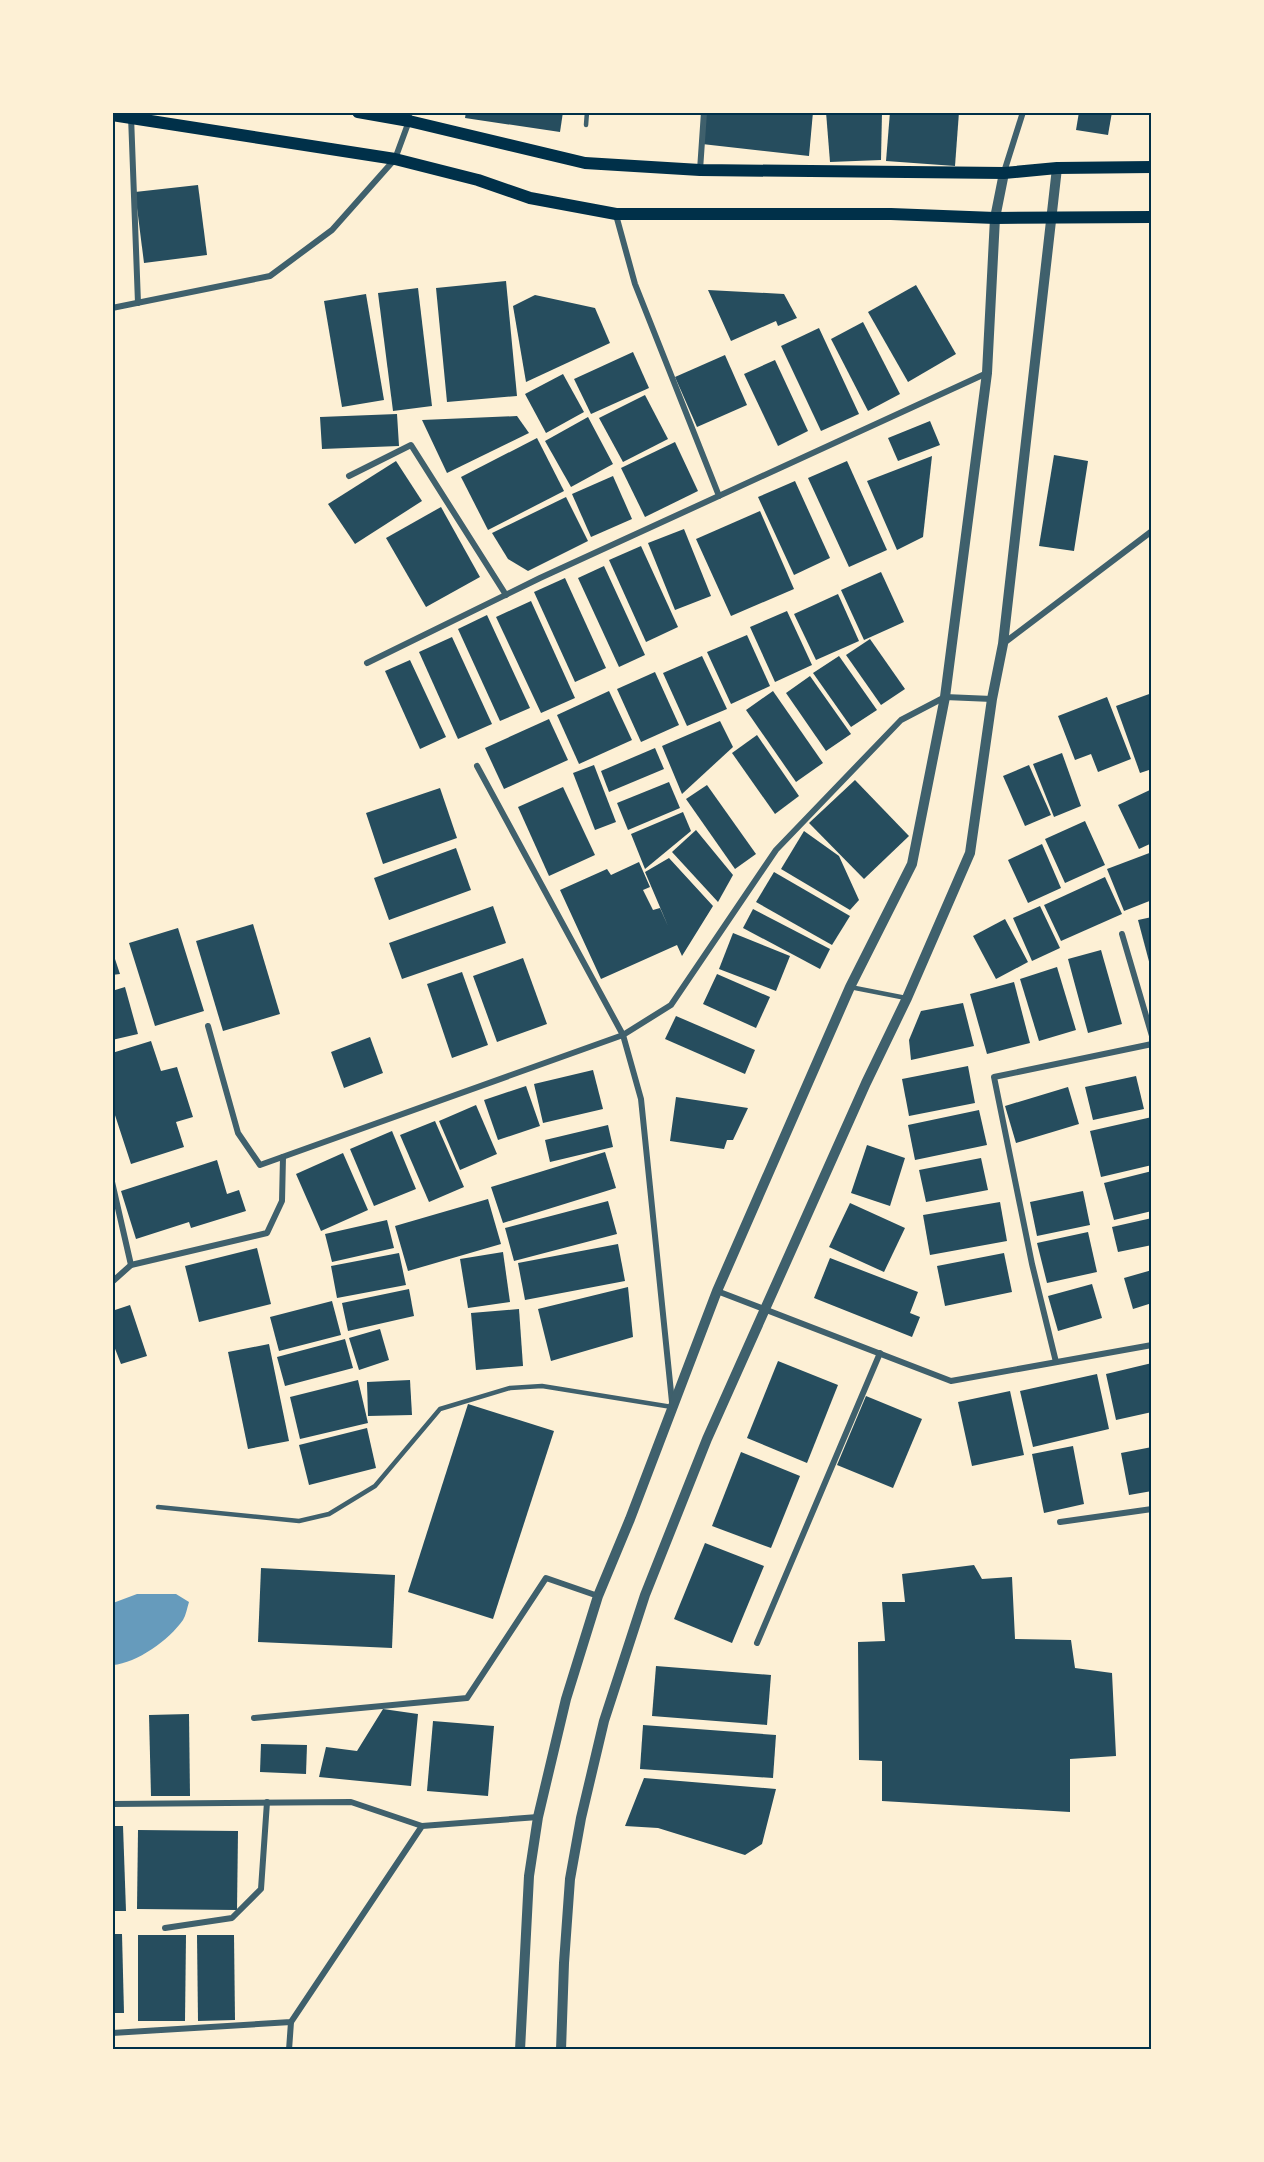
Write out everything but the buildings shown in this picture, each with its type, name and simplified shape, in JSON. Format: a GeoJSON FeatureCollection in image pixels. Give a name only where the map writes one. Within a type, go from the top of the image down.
{"type":"FeatureCollection","features":[{"type":"Feature","properties":{"kind":"main road"},"geometry":{"type":"LineString","coordinates":[[358,112],[409,117],[585,163],[700,170],[1004,172],[1056,168],[1152,167]]}},
{"type":"Feature","properties":{"kind":"main road"},"geometry":{"type":"LineString","coordinates":[[112,115],[131,115],[394,159],[478,180],[530,198],[616,214],[891,214],[995,218],[1152,217]]}},
{"type":"Feature","properties":{"kind":"street"},"geometry":{"type":"LineString","coordinates":[[700,170],[704,112]]}},
{"type":"Feature","properties":{"kind":"street"},"geometry":{"type":"LineString","coordinates":[[520,2049],[529,1876],[538,1817],[566,1699],[598,1596],[630,1519],[717,1291],[850,987],[912,864],[945,697],[987,373],[995,218],[1004,172],[1023,112]]}},
{"type":"Feature","properties":{"kind":"street"},"geometry":{"type":"LineString","coordinates":[[131,115],[138,303]]}},
{"type":"Feature","properties":{"kind":"street"},"geometry":{"type":"LineString","coordinates":[[112,308],[270,276],[332,230],[394,159],[409,117]]}},
{"type":"Feature","properties":{"kind":"street"},"geometry":{"type":"LineString","coordinates":[[561,2049],[570,1879],[581,1818],[604,1721],[645,1595],[707,1439],[866,1083],[908,998],[970,853],[992,699],[1003,644],[1023,486],[1056,168]]}},
{"type":"Feature","properties":{"kind":"street"},"geometry":{"type":"LineString","coordinates":[[616,214],[635,284],[719,496]]}},
{"type":"Feature","properties":{"kind":"street"},"geometry":{"type":"LineString","coordinates":[[367,663],[506,595],[987,373]]}},
{"type":"Feature","properties":{"kind":"street"},"geometry":{"type":"LineString","coordinates":[[349,476],[411,445],[506,595]]}},
{"type":"Feature","properties":{"kind":"street"},"geometry":{"type":"LineString","coordinates":[[1003,644],[1152,531]]}},
{"type":"Feature","properties":{"kind":"street"},"geometry":{"type":"LineString","coordinates":[[208,1026],[238,1133],[260,1165],[623,1035],[671,1005],[776,850],[901,720],[945,697],[992,699]]}},
{"type":"Feature","properties":{"kind":"street"},"geometry":{"type":"LineString","coordinates":[[477,766],[623,1035],[641,1099],[673,1407]]}},
{"type":"Feature","properties":{"kind":"street"},"geometry":{"type":"LineString","coordinates":[[1122,934],[1148,1013],[1152,1036]]}},
{"type":"Feature","properties":{"kind":"street"},"geometry":{"type":"LineString","coordinates":[[1056,1362],[1032,1264],[994,1077],[1152,1044]]}},
{"type":"Feature","properties":{"kind":"street"},"geometry":{"type":"LineString","coordinates":[[112,1282],[132,1265],[267,1233],[282,1201],[283,1157]]}},
{"type":"Feature","properties":{"kind":"street"},"geometry":{"type":"LineString","coordinates":[[112,1182],[132,1265]]}},
{"type":"Feature","properties":{"kind":"street"},"geometry":{"type":"LineString","coordinates":[[717,1291],[951,1381],[1152,1345]]}},
{"type":"Feature","properties":{"kind":"street"},"geometry":{"type":"LineString","coordinates":[[758,1643],[880,1353]]}},
{"type":"Feature","properties":{"kind":"street"},"geometry":{"type":"LineString","coordinates":[[1060,1521],[1152,1509]]}},
{"type":"Feature","properties":{"kind":"street"},"geometry":{"type":"LineString","coordinates":[[254,1718],[467,1698],[546,1578],[598,1596]]}},
{"type":"Feature","properties":{"kind":"street"},"geometry":{"type":"LineString","coordinates":[[165,1928],[232,1918],[261,1888],[267,1802]]}},
{"type":"Feature","properties":{"kind":"street"},"geometry":{"type":"LineString","coordinates":[[112,1804],[351,1802],[422,1826],[538,1817]]}},
{"type":"Feature","properties":{"kind":"street"},"geometry":{"type":"LineString","coordinates":[[289,2049],[291,2022],[422,1826]]}},
{"type":"Feature","properties":{"kind":"street"},"geometry":{"type":"LineString","coordinates":[[112,2033],[291,2022]]}},
{"type":"Feature","properties":{"kind":"lane"},"geometry":{"type":"LineString","coordinates":[[586,125],[587,112]]}},
{"type":"Feature","properties":{"kind":"lane"},"geometry":{"type":"LineString","coordinates":[[850,987],[908,998]]}},
{"type":"Feature","properties":{"kind":"lane"},"geometry":{"type":"LineString","coordinates":[[158,1507],[299,1521],[329,1514],[375,1486],[440,1409],[510,1388],[543,1386],[673,1407]]}},
{"type":"Feature","properties":{"kind":"water"},"geometry":{"type":"Polygon","coordinates":[[[137,1594],[176,1594],[189,1602],[186,1614],[177,1628],[152,1649],[132,1660],[113,1665],[113,1603],[137,1594]]]}}]}
